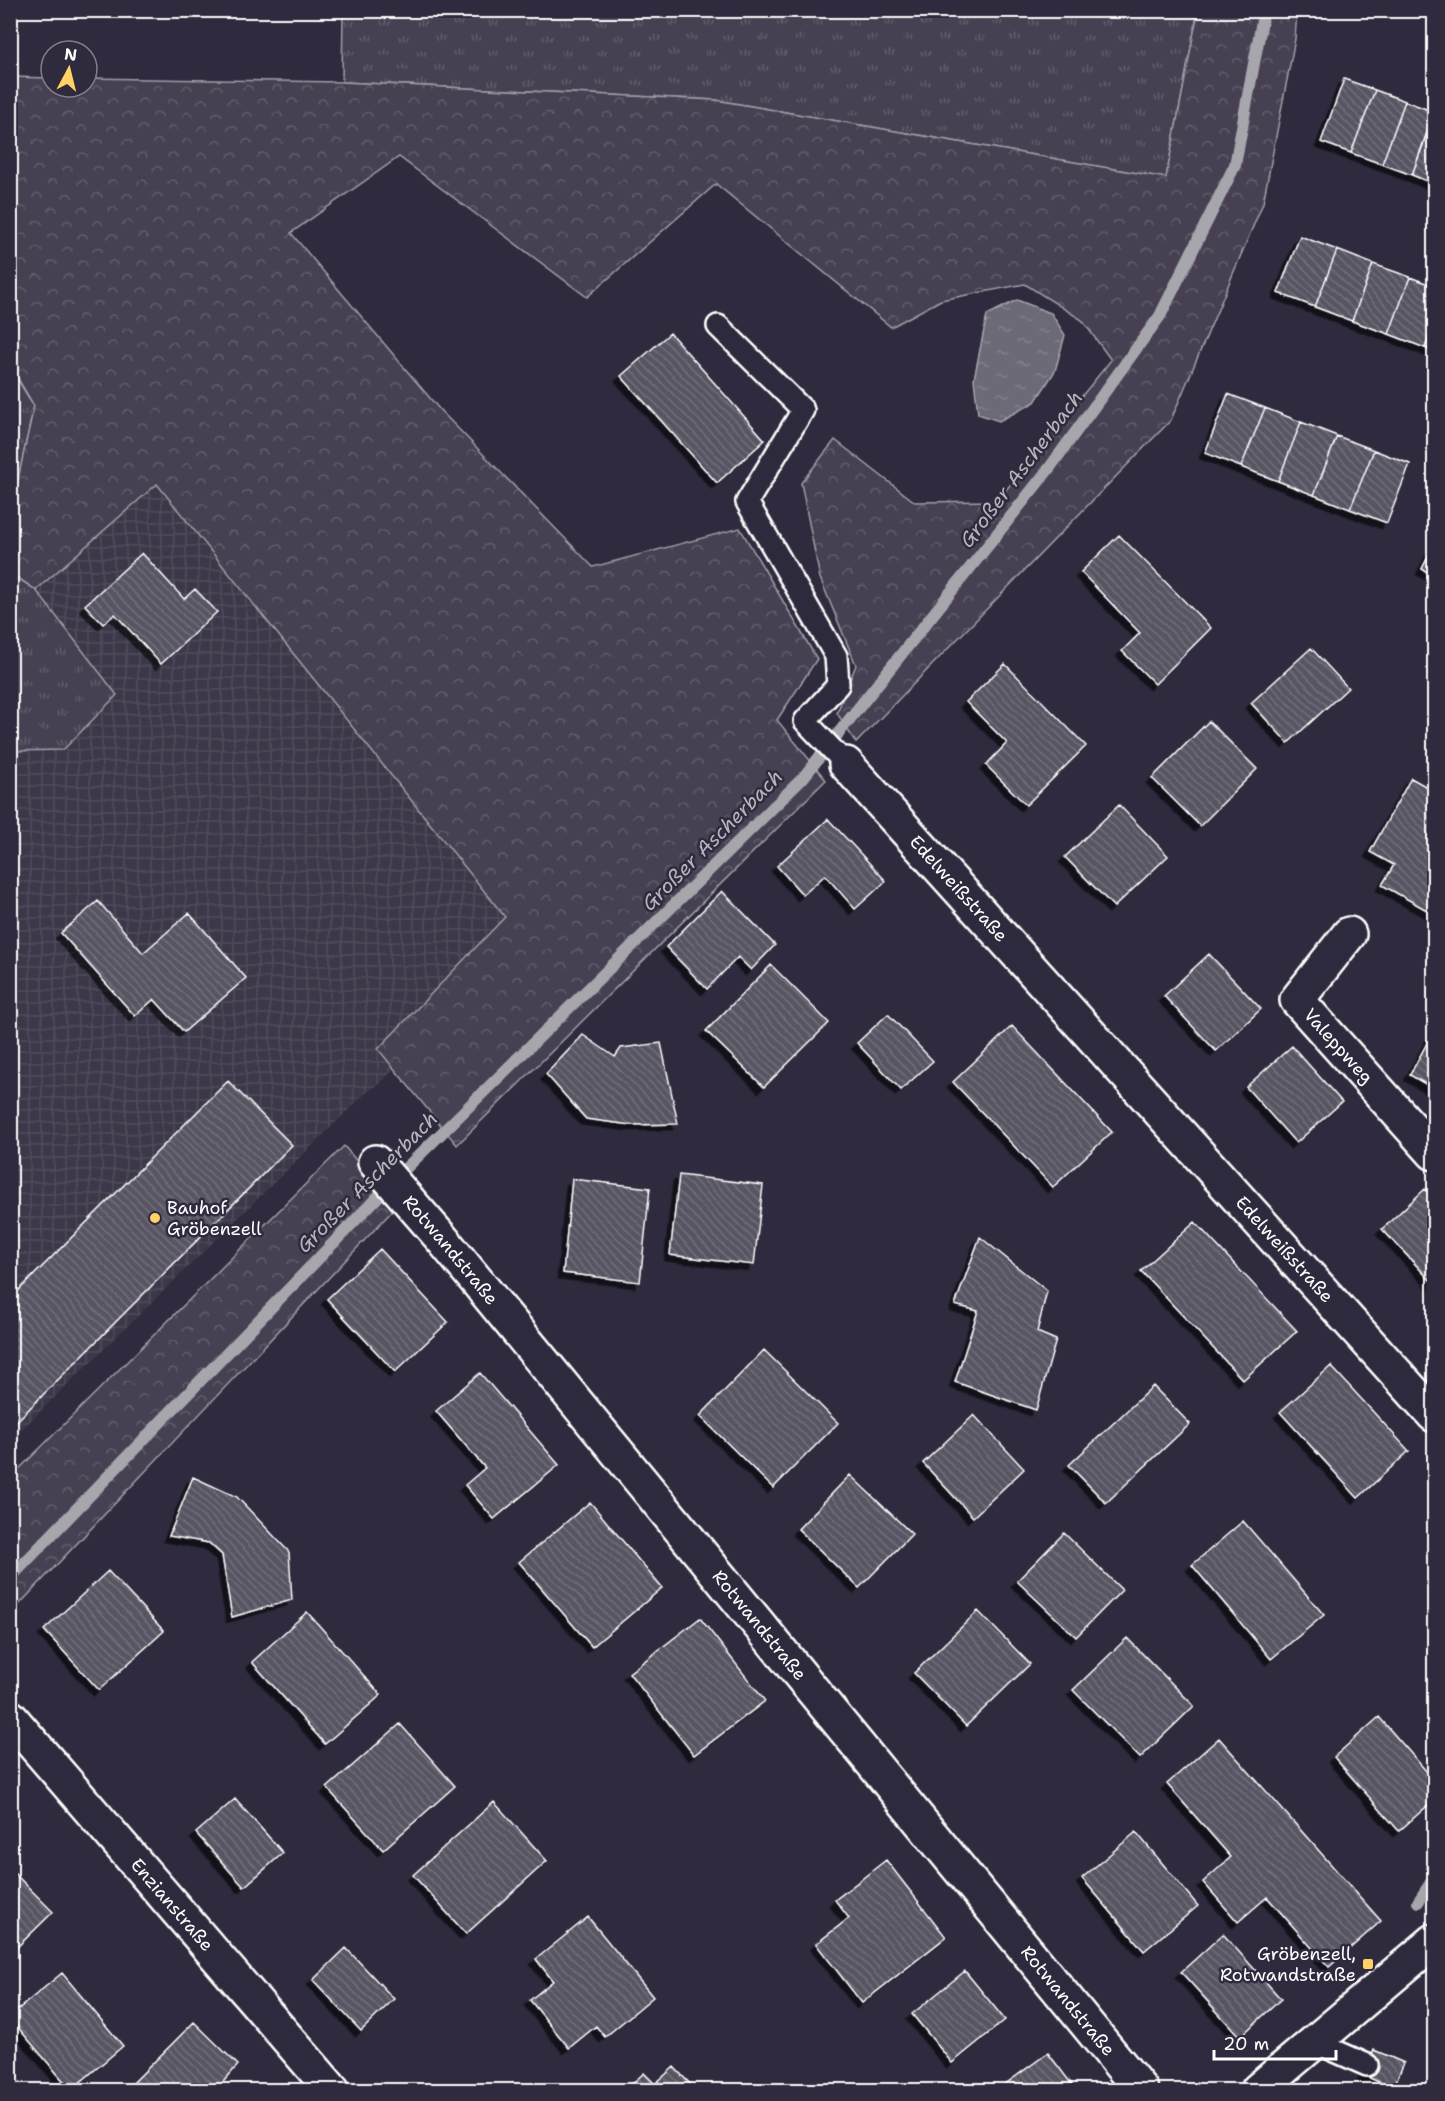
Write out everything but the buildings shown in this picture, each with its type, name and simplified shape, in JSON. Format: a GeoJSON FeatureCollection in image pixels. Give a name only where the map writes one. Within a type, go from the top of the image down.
{"type":"FeatureCollection","features":[{"type":"Feature","properties":{"kind":"street","name":"Edelweißstraße"},"geometry":{"type":"LineString","coordinates":[[846,764],[1434,1415]]}},
{"type":"Feature","properties":{"kind":"street","name":"Valeppweg"},"geometry":{"type":"LineString","coordinates":[[1349,934],[1297,1000],[1434,1153]]}},
{"type":"Feature","properties":{"kind":"street","name":"Rotwandstraße"},"geometry":{"type":"LineString","coordinates":[[380,1167],[1141,2091]]}},
{"type":"Feature","properties":{"kind":"street","name":"Enzianstraße"},"geometry":{"type":"LineString","coordinates":[[10,1718],[332,2091]]}},
{"type":"Feature","properties":{"kind":"street"},"geometry":{"type":"LineString","coordinates":[[1258,2091],[1434,1941]]}},
{"type":"Feature","properties":{"kind":"lane","name":"Edelweißstraße"},"geometry":{"type":"LineString","coordinates":[[718,326],[803,411],[747,502],[837,656],[837,685],[805,721],[846,764]]}},
{"type":"Feature","properties":{"kind":"lane"},"geometry":{"type":"LineString","coordinates":[[1315,2042],[1368,2065]]}},
{"type":"Feature","properties":{"kind":"shaded area"},"geometry":{"type":"Polygon","coordinates":[[[157,484],[505,918],[378,1049],[394,1069],[381,1083],[365,1094],[11,1440],[11,751],[63,750],[117,695],[36,590],[157,484]]]}},
{"type":"Feature","properties":{"kind":"green space"},"geometry":{"type":"Polygon","coordinates":[[[343,11],[1198,11],[1166,178],[716,100],[342,82],[343,11]]]}},
{"type":"Feature","properties":{"kind":"green space"},"geometry":{"type":"Polygon","coordinates":[[[1198,11],[1297,11],[1295,39],[1263,203],[1171,420],[856,743],[837,713],[856,665],[820,578],[801,483],[835,440],[915,502],[997,501],[1111,360],[1082,320],[1025,284],[941,300],[891,327],[716,184],[587,297],[399,157],[291,233],[440,410],[593,567],[740,528],[817,659],[777,720],[826,780],[457,1145],[378,1049],[505,917],[157,484],[36,590],[11,573],[11,511],[34,406],[11,367],[10,77],[39,78],[39,99],[99,99],[99,78],[342,82],[716,100],[1166,178],[1198,11]]]}},
{"type":"Feature","properties":{"kind":"green space"},"geometry":{"type":"Polygon","coordinates":[[[10,367],[34,406],[11,511],[10,511],[10,367]]]}},
{"type":"Feature","properties":{"kind":"green space"},"geometry":{"type":"Polygon","coordinates":[[[10,573],[36,590],[117,695],[63,750],[11,751],[10,573]]]}},
{"type":"Feature","properties":{"kind":"green space"},"geometry":{"type":"Polygon","coordinates":[[[344,1146],[396,1207],[11,1613],[11,1477],[344,1146]]]}},
{"type":"Feature","properties":{"kind":"water"},"geometry":{"type":"Polygon","coordinates":[[[1017,300],[1051,313],[1065,335],[1055,371],[1035,402],[999,421],[978,414],[974,379],[987,315],[1017,300]]]}},
{"type":"Feature","properties":{"kind":"waterway","name":"Großer Ascherbach"},"geometry":{"type":"LineString","coordinates":[[10,1578],[399,1175],[802,779],[1048,470],[1160,316],[1235,165],[1264,10]]}},
{"type":"Feature","properties":{"kind":"waterway"},"geometry":{"type":"LineString","coordinates":[[1418,1902],[1434,1878]]}},
{"type":"Feature","properties":{"kind":"place","name":"Bauhof Gröbenzell"},"geometry":{"type":"Point","coordinates":[155,1218]}},
{"type":"Feature","properties":{"kind":"place","name":"Gröbenzell, Rotwandstraße"},"geometry":{"type":"Point","coordinates":[1368,1964]}}]}
